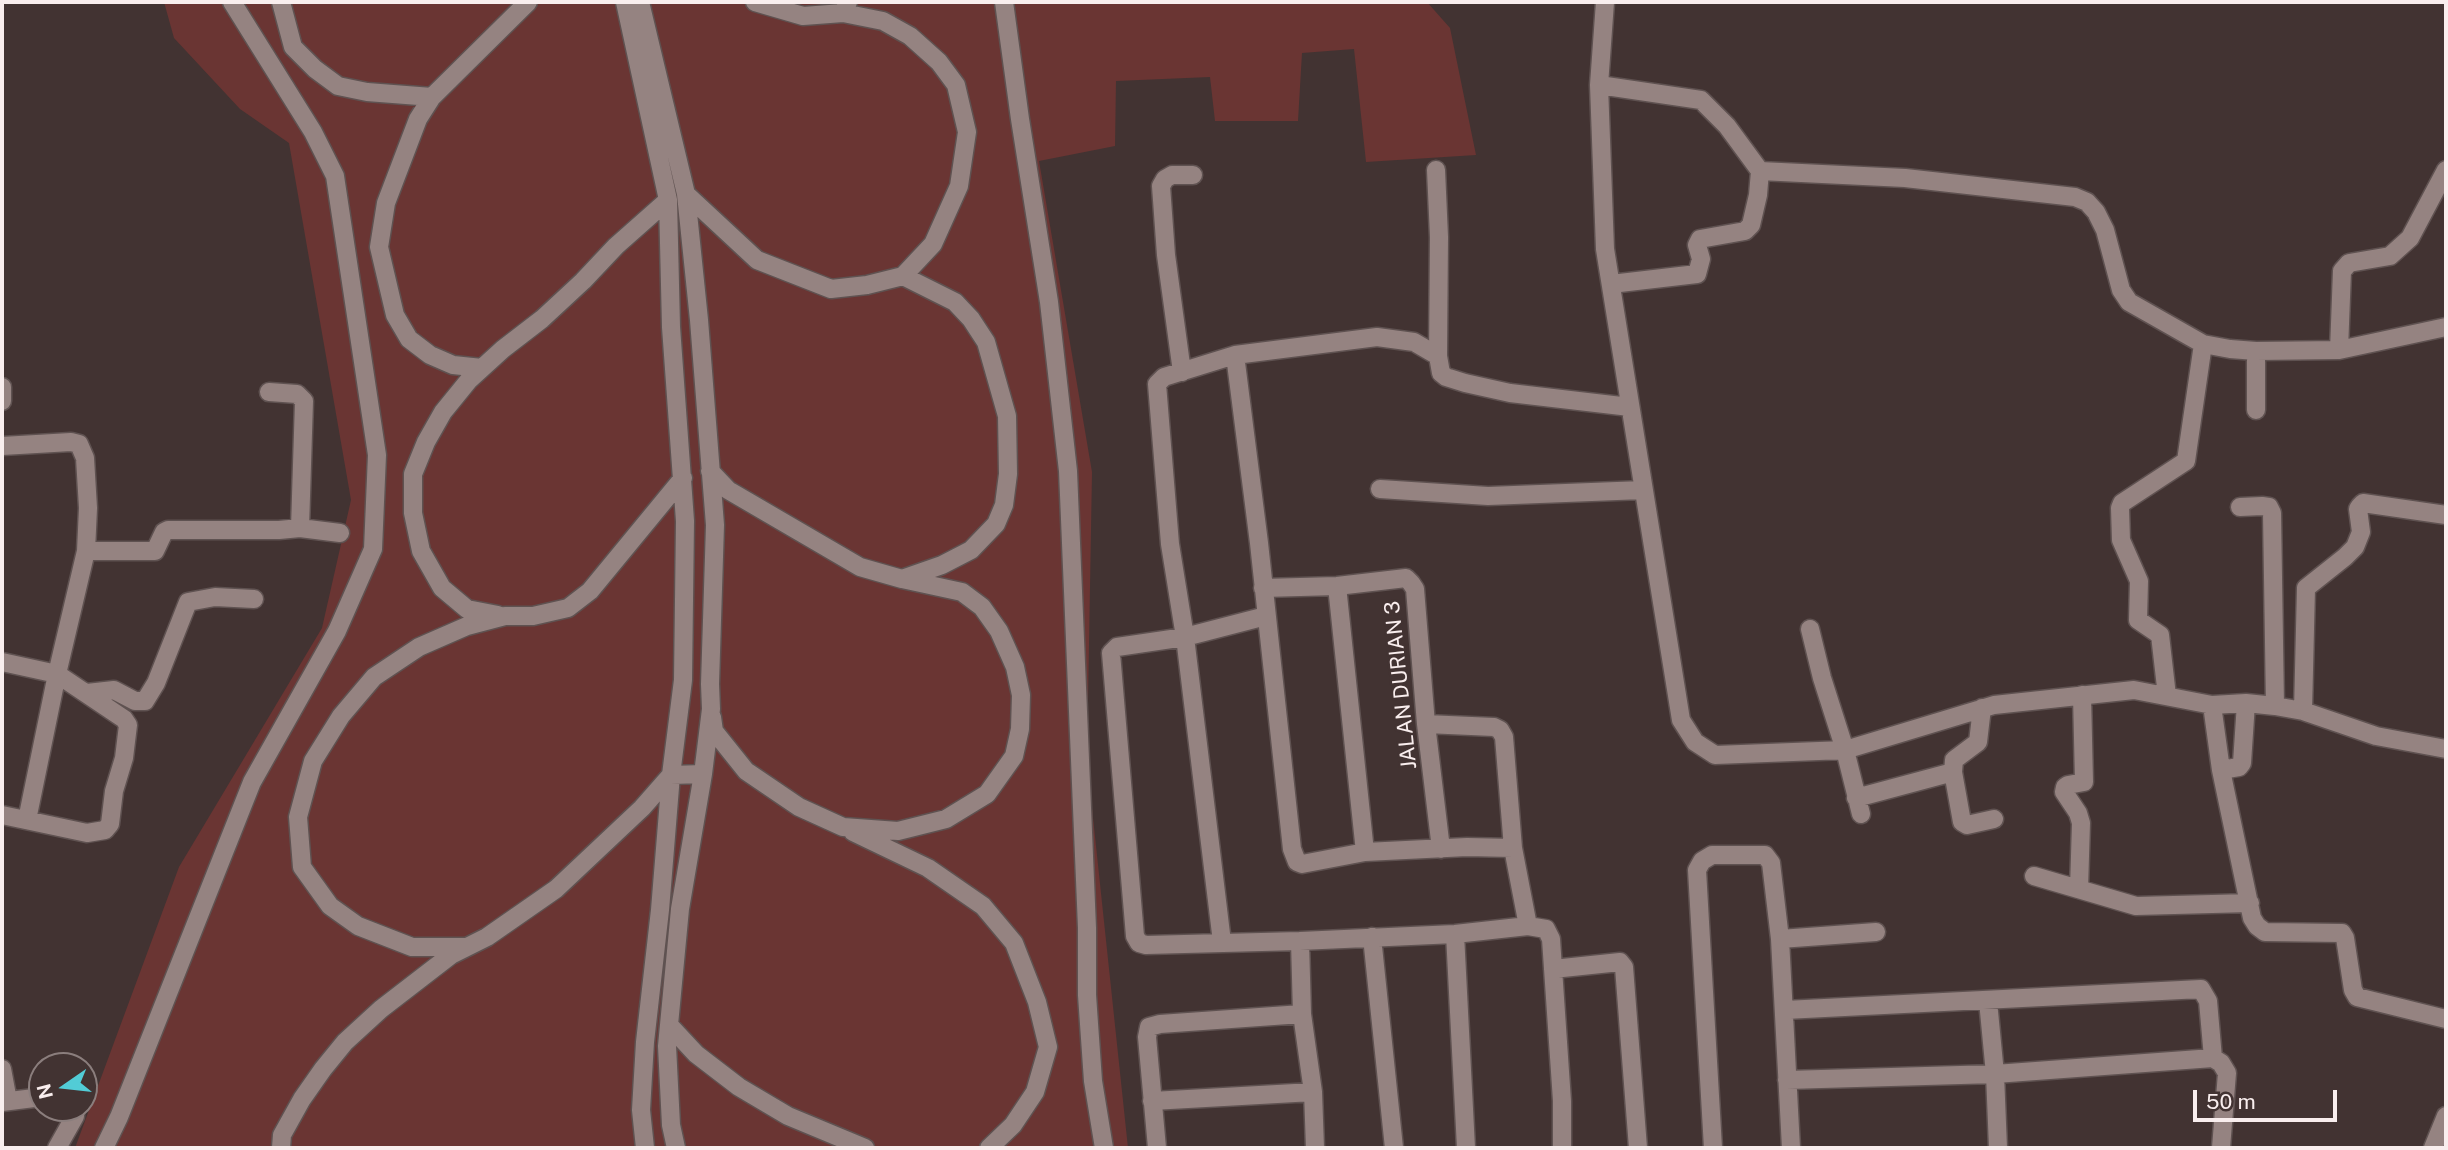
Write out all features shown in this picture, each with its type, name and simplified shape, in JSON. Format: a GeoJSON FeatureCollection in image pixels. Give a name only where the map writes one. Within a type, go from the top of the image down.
{"type":"FeatureCollection","features":[{"type":"Feature","properties":{"kind":"street"},"geometry":{"type":"LineString","coordinates":[[104,1148],[119,1117],[252,782],[337,631],[373,548],[377,455],[335,176],[313,132],[232,2]]}},
{"type":"Feature","properties":{"kind":"street"},"geometry":{"type":"LineString","coordinates":[[281,2],[293,47],[315,69],[338,86],[367,92],[432,97]]}},
{"type":"Feature","properties":{"kind":"street"},"geometry":{"type":"LineString","coordinates":[[482,368],[453,365],[430,355],[410,340],[395,315],[379,247],[386,203],[418,119],[432,97],[528,2]]}},
{"type":"Feature","properties":{"kind":"street"},"geometry":{"type":"LineString","coordinates":[[625,2],[668,200],[671,327],[685,521],[683,680],[645,1042],[641,1110],[645,1148]]}},
{"type":"Feature","properties":{"kind":"street"},"geometry":{"type":"LineString","coordinates":[[640,2],[686,194],[715,525],[710,684],[715,731],[746,771],[799,807],[928,868],[983,906],[1014,943],[1037,1002],[1048,1047],[1035,1092],[1013,1125],[989,1148]]}},
{"type":"Feature","properties":{"kind":"street"},"geometry":{"type":"LineString","coordinates":[[686,194],[757,260],[831,289],[867,285],[903,276],[933,244],[959,186],[967,132],[956,85],[939,62],[910,36],[883,21],[845,8],[803,16],[755,2]]}},
{"type":"Feature","properties":{"kind":"street"},"geometry":{"type":"LineString","coordinates":[[1004,2],[1049,302],[1068,471],[1087,928],[1087,995],[1093,1080],[1104,1148]]}},
{"type":"Feature","properties":{"kind":"street"},"geometry":{"type":"LineString","coordinates":[[1605,2],[1599,85],[1605,249],[1681,720],[1695,742],[1715,755],[1845,750],[1982,708],[2134,690],[2212,705],[2246,703],[2303,711],[2376,736],[2446,748]]}},
{"type":"Feature","properties":{"kind":"street"},"geometry":{"type":"LineString","coordinates":[[1599,85],[1701,100],[1727,126],[1759,171],[1758,195],[1751,225],[1745,231],[1700,239],[1698,245],[1701,259],[1697,274],[1611,284]]}},
{"type":"Feature","properties":{"kind":"street"},"geometry":{"type":"LineString","coordinates":[[1436,170],[1440,310],[1438,356],[1441,373],[1465,383],[1543,398],[1630,407]]}},
{"type":"Feature","properties":{"kind":"street"},"geometry":{"type":"LineString","coordinates":[[2339,350],[2342,271],[2349,264],[2390,256],[2410,238],[2446,170]]}},
{"type":"Feature","properties":{"kind":"street"},"geometry":{"type":"LineString","coordinates":[[1759,171],[1905,178],[2075,197],[2087,202],[2096,212],[2105,230],[2121,290],[2129,302],[2203,344],[2256,351],[2339,350],[2446,327]]}},
{"type":"Feature","properties":{"kind":"street"},"geometry":{"type":"LineString","coordinates":[[1182,372],[1166,255],[1161,186],[1165,179],[1172,175],[1193,175]]}},
{"type":"Feature","properties":{"kind":"street"},"geometry":{"type":"LineString","coordinates":[[668,200],[616,246],[542,319],[482,368],[443,412],[426,442],[413,474],[413,513],[421,551],[442,588],[467,610],[505,616],[534,616],[568,608],[590,591],[683,478]]}},
{"type":"Feature","properties":{"kind":"street"},"geometry":{"type":"LineString","coordinates":[[902,579],[942,565],[971,550],[996,524],[1004,505],[1008,474],[1007,416],[986,342],[971,319],[955,302],[903,276]]}},
{"type":"Feature","properties":{"kind":"street"},"geometry":{"type":"LineString","coordinates":[[1222,942],[1185,637],[1170,544],[1157,387],[1161,378],[1235,355],[1377,337],[1414,342],[1438,356]]}},
{"type":"Feature","properties":{"kind":"street"},"geometry":{"type":"LineString","coordinates":[[2167,696],[2160,635],[2138,620],[2139,581],[2121,540],[2120,508],[2123,503],[2186,461],[2203,344]]}},
{"type":"Feature","properties":{"kind":"street"},"geometry":{"type":"LineString","coordinates":[[2256,351],[2256,410]]}},
{"type":"Feature","properties":{"kind":"street"},"geometry":{"type":"LineString","coordinates":[[1235,355],[1294,857],[1302,864],[1364,852],[1513,848]]}},
{"type":"Feature","properties":{"kind":"street"},"geometry":{"type":"LineString","coordinates":[[2,387],[2,401]]}},
{"type":"Feature","properties":{"kind":"street"},"geometry":{"type":"LineString","coordinates":[[269,392],[297,394],[304,401],[300,528]]}},
{"type":"Feature","properties":{"kind":"street"},"geometry":{"type":"LineString","coordinates":[[2,446],[71,442],[79,444],[85,458],[88,508],[86,551],[27,820]]}},
{"type":"Feature","properties":{"kind":"street"},"geometry":{"type":"LineString","coordinates":[[710,471],[728,490],[860,567],[962,592],[982,607],[999,632],[1015,667],[1021,695],[1020,729],[1014,756],[987,794],[946,819],[898,831],[843,827]]}},
{"type":"Feature","properties":{"kind":"street"},"geometry":{"type":"LineString","coordinates":[[1380,489],[1488,496],[1643,490]]}},
{"type":"Feature","properties":{"kind":"street"},"geometry":{"type":"LineString","coordinates":[[2303,711],[2306,588],[2355,547],[2361,532],[2358,509],[2360,506],[2363,503],[2446,515]]}},
{"type":"Feature","properties":{"kind":"street"},"geometry":{"type":"LineString","coordinates":[[2240,507],[2269,507],[2272,513],[2275,706]]}},
{"type":"Feature","properties":{"kind":"street"},"geometry":{"type":"LineString","coordinates":[[86,551],[155,551],[164,532],[168,530],[300,528],[340,533]]}},
{"type":"Feature","properties":{"kind":"street","name":"JALAN DURIAN 3"},"geometry":{"type":"LineString","coordinates":[[1263,588],[1337,586],[1406,578],[1411,583],[1415,589],[1426,724],[1441,849]]}},
{"type":"Feature","properties":{"kind":"street"},"geometry":{"type":"LineString","coordinates":[[1337,586],[1364,852]]}},
{"type":"Feature","properties":{"kind":"street"},"geometry":{"type":"LineString","coordinates":[[87,693],[114,690],[135,701],[145,701],[156,683],[188,602],[215,597],[254,599]]}},
{"type":"Feature","properties":{"kind":"street"},"geometry":{"type":"LineString","coordinates":[[467,947],[412,947],[358,926],[330,906],[302,867],[298,817],[313,761],[341,716],[374,677],[419,647],[467,626],[505,616]]}},
{"type":"Feature","properties":{"kind":"street"},"geometry":{"type":"LineString","coordinates":[[1266,616],[1185,637],[1117,647],[1111,653],[1135,936],[1139,943],[1146,945],[1300,942],[1455,934],[1528,926],[1546,929],[1551,939],[1562,1101],[1562,1148]]}},
{"type":"Feature","properties":{"kind":"street"},"geometry":{"type":"LineString","coordinates":[[1810,629],[1859,806],[1952,772]]}},
{"type":"Feature","properties":{"kind":"street"},"geometry":{"type":"LineString","coordinates":[[2,662],[57,674],[124,719],[128,725],[110,824],[103,831],[88,833],[2,815]]}},
{"type":"Feature","properties":{"kind":"street"},"geometry":{"type":"LineString","coordinates":[[2079,889],[2081,822],[2064,792],[2068,785],[2084,782],[2082,695]]}},
{"type":"Feature","properties":{"kind":"street"},"geometry":{"type":"LineString","coordinates":[[2221,770],[2242,763],[2246,703]]}},
{"type":"Feature","properties":{"kind":"street"},"geometry":{"type":"LineString","coordinates":[[2212,705],[2221,770],[2252,918],[2257,926],[2265,932],[2342,933],[2353,990],[2357,997],[2446,1019]]}},
{"type":"Feature","properties":{"kind":"street"},"geometry":{"type":"LineString","coordinates":[[1982,708],[1978,742],[1953,761],[1952,772],[1962,822],[1967,825],[1994,819]]}},
{"type":"Feature","properties":{"kind":"street"},"geometry":{"type":"LineString","coordinates":[[676,1148],[671,1125],[667,1046],[680,909],[711,709]]}},
{"type":"Feature","properties":{"kind":"street"},"geometry":{"type":"LineString","coordinates":[[1426,724],[1494,727],[1500,730],[1504,737],[1513,848],[1528,926]]}},
{"type":"Feature","properties":{"kind":"street"},"geometry":{"type":"LineString","coordinates":[[281,1148],[282,1135],[302,1099],[345,1042],[410,984],[451,955],[487,937],[556,889],[642,808],[671,775],[703,774]]}},
{"type":"Feature","properties":{"kind":"street"},"geometry":{"type":"LineString","coordinates":[[1713,1148],[1697,870],[1702,861],[1712,855],[1767,855],[1771,863],[1785,1010],[1791,1148]]}},
{"type":"Feature","properties":{"kind":"street"},"geometry":{"type":"LineString","coordinates":[[2034,876],[2136,906],[2249,903]]}},
{"type":"Feature","properties":{"kind":"street"},"geometry":{"type":"LineString","coordinates":[[1780,939],[1876,932]]}},
{"type":"Feature","properties":{"kind":"street"},"geometry":{"type":"LineString","coordinates":[[1455,934],[1466,1148]]}},
{"type":"Feature","properties":{"kind":"street"},"geometry":{"type":"LineString","coordinates":[[1372,937],[1394,1148]]}},
{"type":"Feature","properties":{"kind":"street"},"geometry":{"type":"LineString","coordinates":[[1300,942],[1301,1014],[1313,1092],[1315,1148]]}},
{"type":"Feature","properties":{"kind":"street"},"geometry":{"type":"LineString","coordinates":[[1553,969],[1619,962],[1624,967],[1638,1148]]}},
{"type":"Feature","properties":{"kind":"street"},"geometry":{"type":"LineString","coordinates":[[1785,1010],[2201,989],[2208,1001],[2213,1058]]}},
{"type":"Feature","properties":{"kind":"street"},"geometry":{"type":"LineString","coordinates":[[1988,1001],[1996,1074],[1998,1148]]}},
{"type":"Feature","properties":{"kind":"street"},"geometry":{"type":"LineString","coordinates":[[1157,1148],[1147,1037],[1149,1027],[1301,1014]]}},
{"type":"Feature","properties":{"kind":"street"},"geometry":{"type":"LineString","coordinates":[[669,1025],[696,1054],[739,1087],[788,1116],[865,1148]]}},
{"type":"Feature","properties":{"kind":"street"},"geometry":{"type":"LineString","coordinates":[[1787,1080],[1996,1074],[2213,1058],[2225,1067],[2227,1073],[2221,1148]]}},
{"type":"Feature","properties":{"kind":"street"},"geometry":{"type":"LineString","coordinates":[[2,1069],[5,1102],[28,1099]]}},
{"type":"Feature","properties":{"kind":"street"},"geometry":{"type":"LineString","coordinates":[[1152,1101],[1313,1092]]}},
{"type":"Feature","properties":{"kind":"street"},"geometry":{"type":"LineString","coordinates":[[2433,1148],[2446,1116]]}},
{"type":"Feature","properties":{"kind":"street"},"geometry":{"type":"LineString","coordinates":[[57,1148],[72,1122]]}},
{"type":"Feature","properties":{"kind":"shaded area"},"geometry":{"type":"Polygon","coordinates":[[[164,2],[1427,2],[1450,28],[1476,155],[1366,162],[1354,49],[1302,53],[1298,121],[1215,121],[1210,77],[1116,81],[1115,146],[1039,161],[1092,472],[1087,761],[1128,1148],[75,1148],[85,1122],[98,1122],[98,1086],[179,867],[322,628],[351,500],[289,143],[240,109],[174,38],[164,2]]]}}]}
